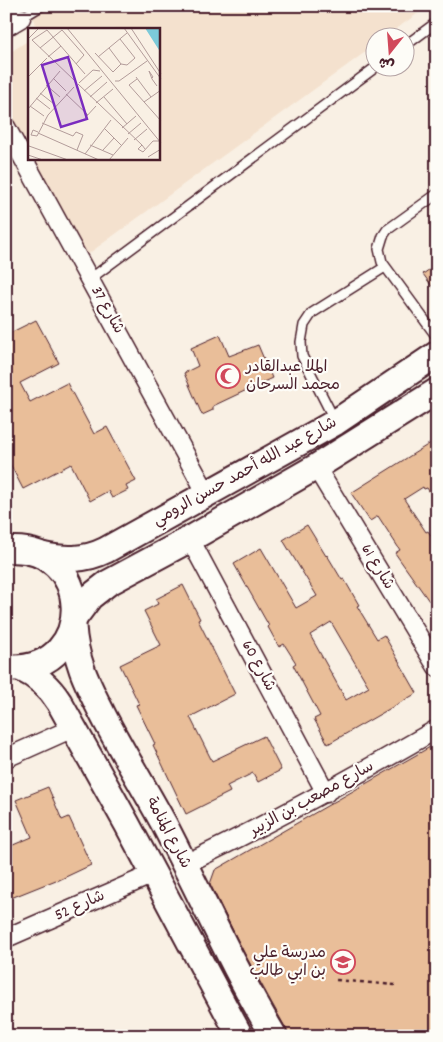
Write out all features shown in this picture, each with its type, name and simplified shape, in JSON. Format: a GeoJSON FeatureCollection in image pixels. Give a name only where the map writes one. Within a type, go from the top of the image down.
{"type":"FeatureCollection","features":[{"type":"Feature","properties":{"kind":"street","name":"شارع 37"},"geometry":{"type":"LineString","coordinates":[[6,127],[207,494]]}},
{"type":"Feature","properties":{"kind":"street","name":"شارع عبد الله أحمد حسن الرومي"},"geometry":{"type":"LineString","coordinates":[[25,552],[67,559],[96,555],[336,422],[437,354]]}},
{"type":"Feature","properties":{"kind":"street","name":"شارع عبد الله أحمد حسن الرومي"},"geometry":{"type":"LineString","coordinates":[[13,668],[38,664],[54,655],[62,646],[84,604],[98,590],[316,467],[437,391]]}},
{"type":"Feature","properties":{"kind":"street","name":"شارع 61"},"geometry":{"type":"LineString","coordinates":[[316,467],[437,667]]}},
{"type":"Feature","properties":{"kind":"street"},"geometry":{"type":"LineString","coordinates":[[6,536],[25,552]]}},
{"type":"Feature","properties":{"kind":"street","name":"شارع 60"},"geometry":{"type":"LineString","coordinates":[[190,539],[326,793]]}},
{"type":"Feature","properties":{"kind":"street"},"geometry":{"type":"LineString","coordinates":[[118,544],[114,552],[116,560],[122,568],[132,570]]}},
{"type":"Feature","properties":{"kind":"street","name":"شارع المنامة"},"geometry":{"type":"LineString","coordinates":[[25,552],[61,570],[68,581],[73,592],[76,654],[85,679],[114,736],[185,864],[243,983],[270,1028]]}},
{"type":"Feature","properties":{"kind":"street","name":"شارع المنامة"},"geometry":{"type":"LineString","coordinates":[[13,668],[30,672],[54,693],[238,1033]]}},
{"type":"Feature","properties":{"kind":"street"},"geometry":{"type":"LineString","coordinates":[[6,758],[73,728]]}},
{"type":"Feature","properties":{"kind":"street","name":"سارع مصعب بن الزبير"},"geometry":{"type":"LineString","coordinates":[[185,864],[326,793],[437,729]]}},
{"type":"Feature","properties":{"kind":"street","name":"شارع 52"},"geometry":{"type":"LineString","coordinates":[[6,938],[153,874]]}},
{"type":"Feature","properties":{"kind":"street"},"geometry":{"type":"LineString","coordinates":[[218,996],[229,999],[235,997],[240,994],[243,983]]}},
{"type":"Feature","properties":{"kind":"street"},"geometry":{"type":"LineString","coordinates":[[238,1033],[240,1024],[245,1019],[252,1017],[259,1018],[270,1028]]}},
{"type":"Feature","properties":{"kind":"lane"},"geometry":{"type":"LineString","coordinates":[[14,17],[41,6]]}},
{"type":"Feature","properties":{"kind":"lane"},"geometry":{"type":"LineString","coordinates":[[416,38],[437,22]]}},
{"type":"Feature","properties":{"kind":"lane"},"geometry":{"type":"LineString","coordinates":[[90,279],[366,74]]}},
{"type":"Feature","properties":{"kind":"lane"},"geometry":{"type":"LineString","coordinates":[[437,194],[387,230],[382,236],[379,248],[385,267],[437,337]]}},
{"type":"Feature","properties":{"kind":"lane"},"geometry":{"type":"LineString","coordinates":[[336,422],[302,356],[300,342],[304,325],[312,314],[385,267]]}},
{"type":"Feature","properties":{"kind":"path"},"geometry":{"type":"LineString","coordinates":[[336,980],[395,985]]}},
{"type":"Feature","properties":{"kind":"shaded area"},"geometry":{"type":"Polygon","coordinates":[[[26,6],[428,6],[397,28],[366,28],[366,52],[80,260],[6,121],[6,55],[28,41],[28,160],[160,160],[160,28],[37,28],[26,6]]]}},
{"type":"Feature","properties":{"kind":"building"},"geometry":{"type":"Polygon","coordinates":[[[437,264],[437,293],[423,274],[437,264]]]}},
{"type":"Feature","properties":{"kind":"building"},"geometry":{"type":"Polygon","coordinates":[[[36,320],[59,363],[20,383],[30,402],[67,383],[94,434],[107,427],[136,481],[126,486],[128,490],[112,498],[108,491],[90,501],[71,464],[23,489],[6,456],[6,335],[36,320]]]}},
{"type":"Feature","properties":{"kind":"building","name":"الملا عبدالقادر محمد السرحان"},"geometry":{"type":"Polygon","coordinates":[[[220,335],[229,356],[258,345],[272,378],[213,406],[213,410],[202,415],[184,373],[198,366],[191,348],[220,335]]]}},
{"type":"Feature","properties":{"kind":"building"},"geometry":{"type":"Polygon","coordinates":[[[437,439],[437,503],[427,488],[424,489],[423,487],[404,499],[426,532],[428,531],[437,544],[437,596],[429,601],[395,553],[400,550],[378,516],[370,521],[351,493],[437,439]]]}},
{"type":"Feature","properties":{"kind":"building"},"geometry":{"type":"Polygon","coordinates":[[[307,525],[342,580],[344,579],[359,605],[357,606],[377,639],[384,635],[417,693],[328,744],[314,719],[320,716],[293,665],[296,663],[284,644],[279,647],[234,564],[261,548],[296,608],[317,596],[283,540],[307,525]],[[331,622],[310,635],[346,700],[369,687],[331,622]]]}},
{"type":"Feature","properties":{"kind":"building"},"geometry":{"type":"Polygon","coordinates":[[[183,585],[200,619],[198,620],[235,694],[190,717],[212,761],[264,736],[281,770],[258,782],[253,773],[227,786],[230,792],[186,814],[153,745],[155,744],[136,705],[139,704],[120,665],[161,645],[144,611],[158,604],[156,599],[183,585]]]}},
{"type":"Feature","properties":{"kind":"building","name":"مدرسة علي بن ابي طالب"},"geometry":{"type":"Polygon","coordinates":[[[437,743],[437,1036],[290,1036],[243,951],[210,884],[215,870],[437,743]]]}},
{"type":"Feature","properties":{"kind":"building"},"geometry":{"type":"Polygon","coordinates":[[[48,787],[62,820],[69,817],[91,865],[57,881],[6,900],[6,848],[32,837],[16,800],[48,787]]]}},
{"type":"Feature","properties":{"kind":"place","name":"الملا عبدالقادر محمد السرحان"},"geometry":{"type":"Point","coordinates":[228,376]}},
{"type":"Feature","properties":{"kind":"place","name":"مدرسة علي بن ابي طالب"},"geometry":{"type":"Point","coordinates":[343,962]}}]}
